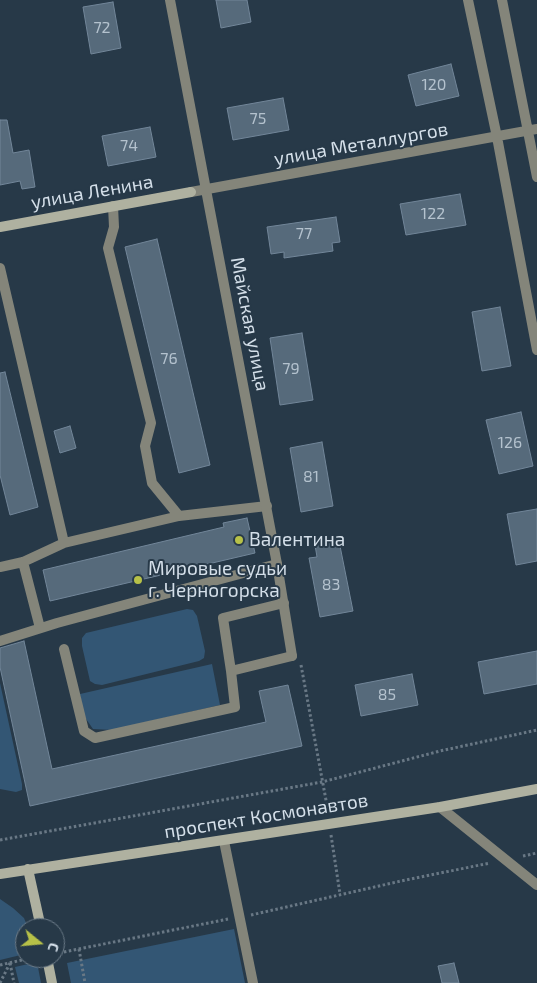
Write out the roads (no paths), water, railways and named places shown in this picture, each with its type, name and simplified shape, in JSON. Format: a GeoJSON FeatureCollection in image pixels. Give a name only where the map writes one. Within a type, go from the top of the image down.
{"type":"FeatureCollection","features":[{"type":"Feature","properties":{"kind":"main road","name":"улица Ленина"},"geometry":{"type":"LineString","coordinates":[[0,227],[191,192]]}},
{"type":"Feature","properties":{"kind":"main road","name":"проспект Космонавтов"},"geometry":{"type":"LineString","coordinates":[[0,874],[440,807],[537,789]]}},
{"type":"Feature","properties":{"kind":"main road"},"geometry":{"type":"LineString","coordinates":[[28,870],[38,918]]}},
{"type":"Feature","properties":{"kind":"main road"},"geometry":{"type":"LineString","coordinates":[[49,968],[52,983]]}},
{"type":"Feature","properties":{"kind":"street","name":"Майская улица"},"geometry":{"type":"LineString","coordinates":[[170,0],[277,564],[292,656],[231,671]]}},
{"type":"Feature","properties":{"kind":"street"},"geometry":{"type":"LineString","coordinates":[[468,0],[497,137],[537,350]]}},
{"type":"Feature","properties":{"kind":"street"},"geometry":{"type":"LineString","coordinates":[[502,0],[532,130],[537,177]]}},
{"type":"Feature","properties":{"kind":"street","name":"улица Металлургов"},"geometry":{"type":"LineString","coordinates":[[191,192],[532,130]]}},
{"type":"Feature","properties":{"kind":"street"},"geometry":{"type":"LineString","coordinates":[[113,206],[114,228],[108,248],[151,423],[144,446],[152,483],[179,516]]}},
{"type":"Feature","properties":{"kind":"street"},"geometry":{"type":"LineString","coordinates":[[0,268],[64,543]]}},
{"type":"Feature","properties":{"kind":"street"},"geometry":{"type":"LineString","coordinates":[[0,567],[23,562],[64,543],[179,516],[266,506]]}},
{"type":"Feature","properties":{"kind":"street"},"geometry":{"type":"LineString","coordinates":[[23,562],[40,628]]}},
{"type":"Feature","properties":{"kind":"street"},"geometry":{"type":"LineString","coordinates":[[0,640],[277,564]]}},
{"type":"Feature","properties":{"kind":"street"},"geometry":{"type":"LineString","coordinates":[[64,649],[84,731],[95,738],[235,707],[223,618],[284,603]]}},
{"type":"Feature","properties":{"kind":"street"},"geometry":{"type":"LineString","coordinates":[[440,807],[537,885]]}},
{"type":"Feature","properties":{"kind":"street"},"geometry":{"type":"LineString","coordinates":[[224,841],[253,983]]}},
{"type":"Feature","properties":{"kind":"place","name":"Валентина"},"geometry":{"type":"Point","coordinates":[239,540]}},
{"type":"Feature","properties":{"kind":"place","name":"Мировые судьи г. Черногорска"},"geometry":{"type":"Point","coordinates":[138,580]}}]}
